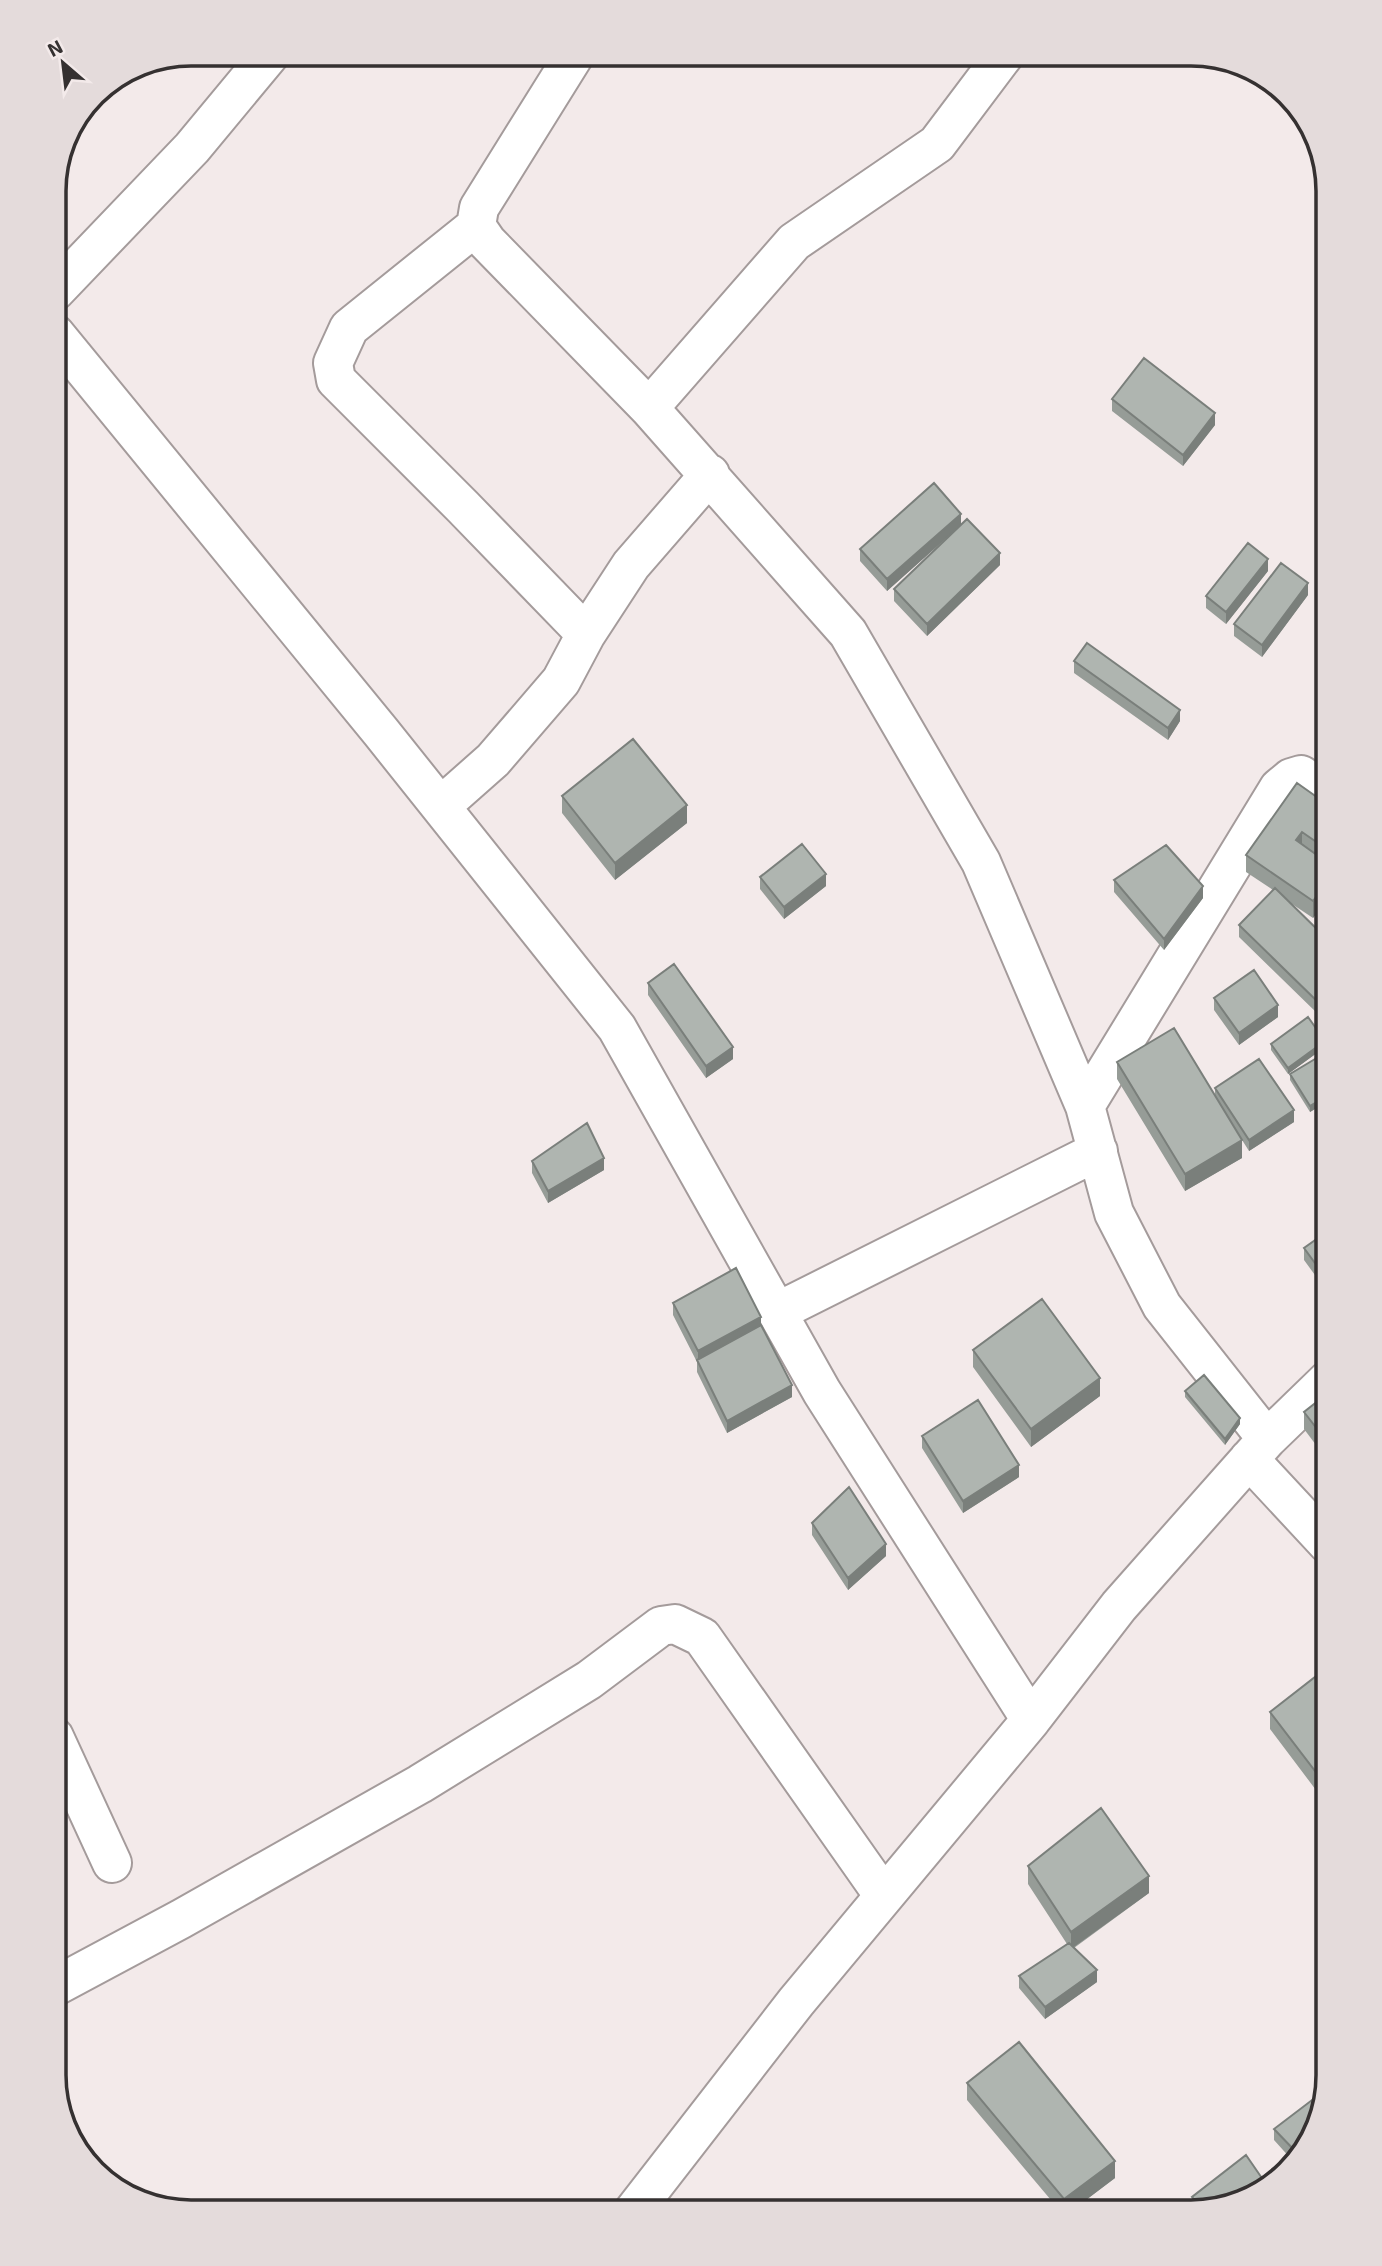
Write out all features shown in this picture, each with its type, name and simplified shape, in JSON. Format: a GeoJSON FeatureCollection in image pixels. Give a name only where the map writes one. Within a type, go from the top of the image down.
{"type":"FeatureCollection","features":[{"type":"Feature","properties":{"kind":"street"},"geometry":{"type":"LineString","coordinates":[[67,278],[192,148],[260,66]]}},
{"type":"Feature","properties":{"kind":"street"},"geometry":{"type":"LineString","coordinates":[[567,66],[479,208],[477,226],[487,242],[649,408],[848,633],[981,862],[1085,1106],[1114,1213],[1162,1306],[1258,1449],[1316,1528]]}},
{"type":"Feature","properties":{"kind":"street"},"geometry":{"type":"LineString","coordinates":[[649,408],[794,242],[937,144],[995,67]]}},
{"type":"Feature","properties":{"kind":"street"},"geometry":{"type":"LineString","coordinates":[[477,226],[349,328],[333,362],[336,380],[586,634]]}},
{"type":"Feature","properties":{"kind":"street"},"geometry":{"type":"LineString","coordinates":[[67,350],[441,806],[617,1028],[822,1392],[1031,1720]]}},
{"type":"Feature","properties":{"kind":"street"},"geometry":{"type":"LineString","coordinates":[[441,806],[494,761],[561,681],[586,634],[631,565],[709,474]]}},
{"type":"Feature","properties":{"kind":"street"},"geometry":{"type":"LineString","coordinates":[[1085,1106],[1279,788],[1291,778],[1301,775],[1316,785]]}},
{"type":"Feature","properties":{"kind":"street"},"geometry":{"type":"LineString","coordinates":[[777,1311],[1098,1152]]}},
{"type":"Feature","properties":{"kind":"street"},"geometry":{"type":"LineString","coordinates":[[643,2199],[796,2001],[1031,1720],[1119,1606],[1258,1449],[1316,1392]]}},
{"type":"Feature","properties":{"kind":"street"},"geometry":{"type":"LineString","coordinates":[[66,1981],[420,1784],[589,1680],[661,1626],[675,1624],[702,1637],[884,1896]]}},
{"type":"Feature","properties":{"kind":"street"},"geometry":{"type":"LineString","coordinates":[[66,1763],[112,1863]]}},
{"type":"Feature","properties":{"kind":"building"},"geometry":{"type":"Polygon","coordinates":[[[1144,358],[1215,413],[1183,455],[1112,399],[1144,358]]]}},
{"type":"Feature","properties":{"kind":"building"},"geometry":{"type":"Polygon","coordinates":[[[934,483],[961,514],[887,579],[860,549],[934,483]]]}},
{"type":"Feature","properties":{"kind":"building"},"geometry":{"type":"Polygon","coordinates":[[[967,519],[1000,553],[927,624],[894,589],[967,519]]]}},
{"type":"Feature","properties":{"kind":"building"},"geometry":{"type":"Polygon","coordinates":[[[1248,543],[1268,559],[1226,612],[1206,596],[1248,543]]]}},
{"type":"Feature","properties":{"kind":"building"},"geometry":{"type":"Polygon","coordinates":[[[1281,563],[1308,583],[1262,645],[1234,624],[1281,563]]]}},
{"type":"Feature","properties":{"kind":"building"},"geometry":{"type":"Polygon","coordinates":[[[1087,643],[1180,710],[1168,728],[1074,661],[1087,643]]]}},
{"type":"Feature","properties":{"kind":"building"},"geometry":{"type":"Polygon","coordinates":[[[633,739],[687,805],[615,863],[562,796],[633,739]]]}},
{"type":"Feature","properties":{"kind":"building"},"geometry":{"type":"Polygon","coordinates":[[[1297,783],[1316,796],[1316,842],[1302,832],[1296,840],[1316,854],[1316,897],[1313,901],[1246,855],[1297,783]]]}},
{"type":"Feature","properties":{"kind":"building"},"geometry":{"type":"Polygon","coordinates":[[[802,844],[826,874],[784,907],[760,877],[802,844]]]}},
{"type":"Feature","properties":{"kind":"building"},"geometry":{"type":"Polygon","coordinates":[[[1166,845],[1203,886],[1164,939],[1114,880],[1166,845]]]}},
{"type":"Feature","properties":{"kind":"building"},"geometry":{"type":"Polygon","coordinates":[[[1275,888],[1316,928],[1316,1000],[1239,925],[1275,888]]]}},
{"type":"Feature","properties":{"kind":"building"},"geometry":{"type":"Polygon","coordinates":[[[674,964],[733,1047],[706,1066],[648,983],[674,964]]]}},
{"type":"Feature","properties":{"kind":"building"},"geometry":{"type":"Polygon","coordinates":[[[1254,970],[1278,1005],[1239,1033],[1214,998],[1254,970]]]}},
{"type":"Feature","properties":{"kind":"building"},"geometry":{"type":"Polygon","coordinates":[[[1308,1017],[1316,1028],[1316,1048],[1288,1068],[1271,1044],[1308,1017]]]}},
{"type":"Feature","properties":{"kind":"building"},"geometry":{"type":"Polygon","coordinates":[[[1174,1028],[1242,1140],[1185,1174],[1117,1062],[1174,1028]]]}},
{"type":"Feature","properties":{"kind":"building"},"geometry":{"type":"Polygon","coordinates":[[[1316,1058],[1316,1102],[1310,1106],[1290,1074],[1316,1058]]]}},
{"type":"Feature","properties":{"kind":"building"},"geometry":{"type":"Polygon","coordinates":[[[1259,1059],[1294,1110],[1249,1140],[1215,1088],[1259,1059]]]}},
{"type":"Feature","properties":{"kind":"building"},"geometry":{"type":"Polygon","coordinates":[[[587,1123],[604,1158],[548,1191],[532,1161],[587,1123]]]}},
{"type":"Feature","properties":{"kind":"building"},"geometry":{"type":"Polygon","coordinates":[[[1316,1240],[1316,1264],[1304,1248],[1316,1240]]]}},
{"type":"Feature","properties":{"kind":"building"},"geometry":{"type":"Polygon","coordinates":[[[736,1268],[761,1317],[698,1351],[673,1303],[736,1268]]]}},
{"type":"Feature","properties":{"kind":"building"},"geometry":{"type":"Polygon","coordinates":[[[1042,1299],[1100,1378],[1031,1429],[973,1350],[1042,1299]]]}},
{"type":"Feature","properties":{"kind":"building"},"geometry":{"type":"Polygon","coordinates":[[[761,1325],[792,1385],[727,1421],[697,1360],[761,1325]]]}},
{"type":"Feature","properties":{"kind":"building"},"geometry":{"type":"Polygon","coordinates":[[[1204,1375],[1240,1418],[1225,1439],[1185,1391],[1204,1375]]]}},
{"type":"Feature","properties":{"kind":"building"},"geometry":{"type":"Polygon","coordinates":[[[978,1400],[1019,1465],[963,1501],[922,1436],[978,1400]]]}},
{"type":"Feature","properties":{"kind":"building"},"geometry":{"type":"Polygon","coordinates":[[[1316,1402],[1316,1428],[1304,1412],[1316,1402]]]}},
{"type":"Feature","properties":{"kind":"building"},"geometry":{"type":"Polygon","coordinates":[[[849,1487],[886,1544],[848,1578],[812,1523],[849,1487]]]}},
{"type":"Feature","properties":{"kind":"building"},"geometry":{"type":"Polygon","coordinates":[[[1316,1676],[1316,1772],[1270,1712],[1316,1676]]]}},
{"type":"Feature","properties":{"kind":"building"},"geometry":{"type":"Polygon","coordinates":[[[1101,1808],[1149,1876],[1071,1932],[1028,1866],[1101,1808]]]}},
{"type":"Feature","properties":{"kind":"building"},"geometry":{"type":"Polygon","coordinates":[[[1069,1943],[1097,1970],[1045,2007],[1019,1976],[1069,1943]]]}},
{"type":"Feature","properties":{"kind":"building"},"geometry":{"type":"Polygon","coordinates":[[[1019,2042],[1115,2161],[1064,2199],[967,2083],[1019,2042]]]}},
{"type":"Feature","properties":{"kind":"building"},"geometry":{"type":"Polygon","coordinates":[[[1312,2100],[1306,2122],[1292,2148],[1274,2129],[1312,2100]]]}},
{"type":"Feature","properties":{"kind":"building"},"geometry":{"type":"Polygon","coordinates":[[[1246,2155],[1261,2177],[1246,2187],[1223,2195],[1194,2200],[1192,2197],[1246,2155]]]}}]}
